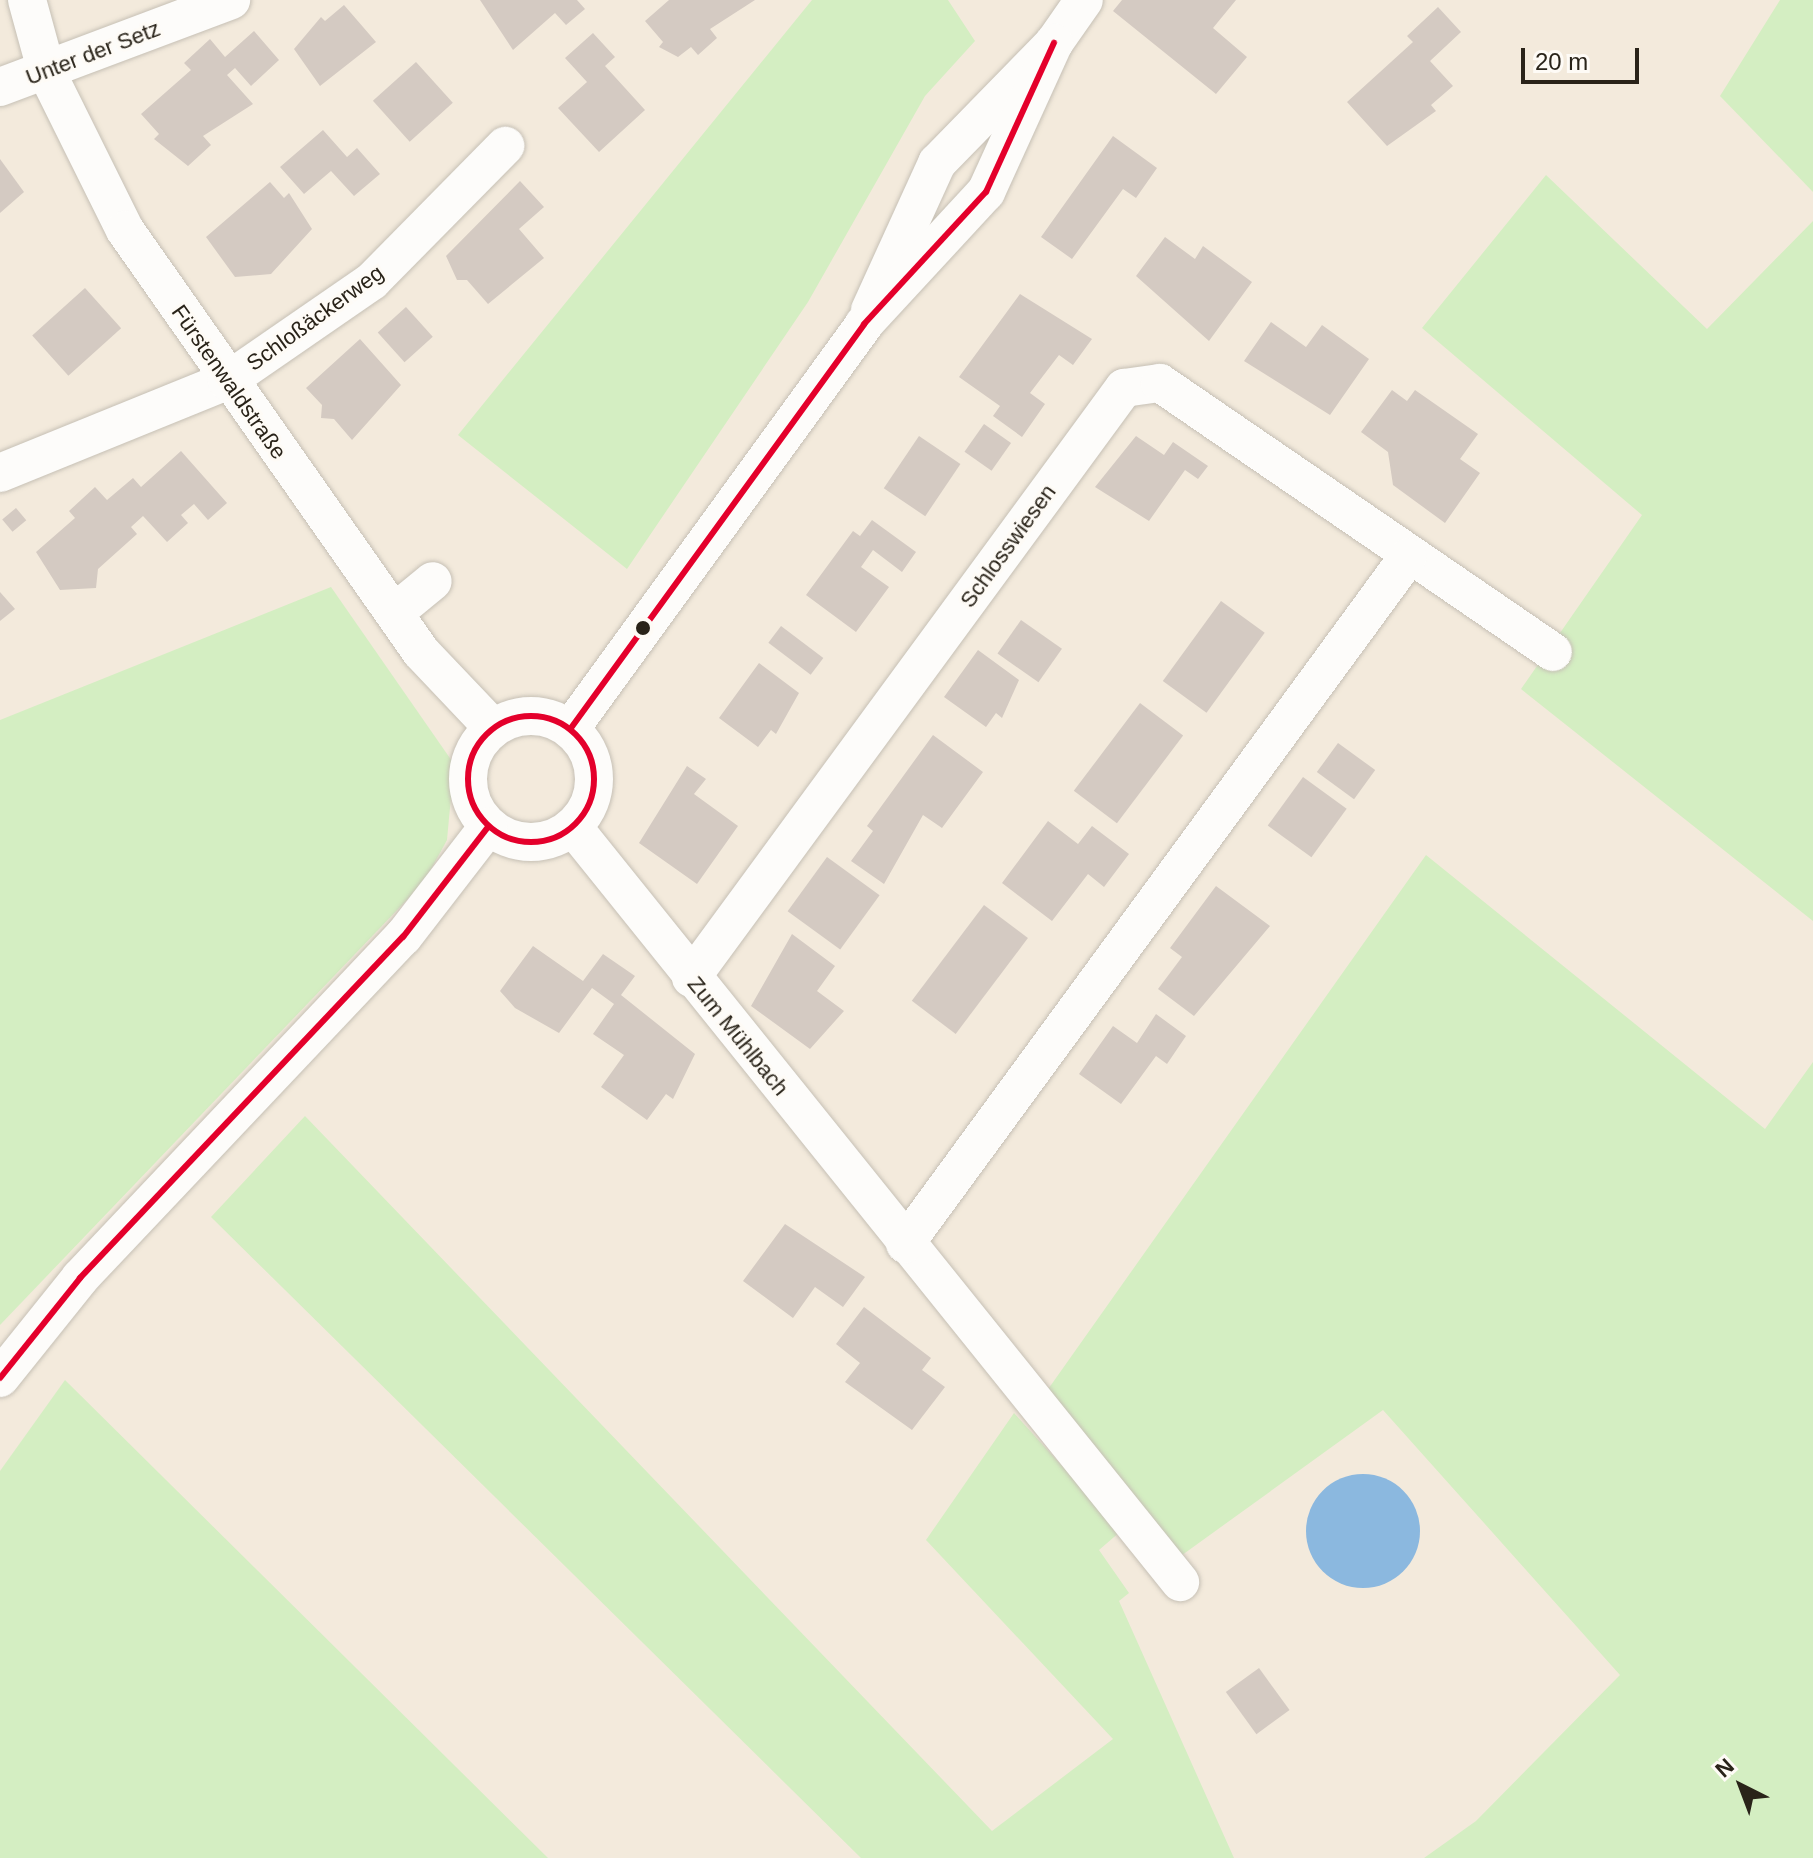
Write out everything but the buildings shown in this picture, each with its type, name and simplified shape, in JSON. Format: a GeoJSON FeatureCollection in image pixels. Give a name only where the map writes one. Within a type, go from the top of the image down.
{"type":"FeatureCollection","features":[{"type":"Feature","properties":{"kind":"street","name":"Fürstenwaldstraße"},"geometry":{"type":"LineString","coordinates":[[27,0],[47,73],[125,230],[227,381],[394,613],[493,728]]}},
{"type":"Feature","properties":{"kind":"street","name":"Unter der Setz"},"geometry":{"type":"LineString","coordinates":[[0,87],[47,73],[231,0]]}},
{"type":"Feature","properties":{"kind":"street"},"geometry":{"type":"LineString","coordinates":[[864,324],[937,163],[1054,43],[1084,0]]}},
{"type":"Feature","properties":{"kind":"street"},"geometry":{"type":"LineString","coordinates":[[571,728],[864,324],[986,192],[1054,43]]}},
{"type":"Feature","properties":{"kind":"street","name":"Schloßäckerweg"},"geometry":{"type":"LineString","coordinates":[[0,473],[227,381],[372,281],[505,146]]}},
{"type":"Feature","properties":{"kind":"street","name":"Schlosswiesen"},"geometry":{"type":"LineString","coordinates":[[691,978],[1124,388],[1160,383],[1408,557],[1553,652]]}},
{"type":"Feature","properties":{"kind":"street"},"geometry":{"type":"LineString","coordinates":[[905,1244],[1408,557]]}},
{"type":"Feature","properties":{"kind":"street"},"geometry":{"type":"LineString","coordinates":[[394,613],[433,581]]}},
{"type":"Feature","properties":{"kind":"street"},"geometry":{"type":"LineString","coordinates":[[518,716],[546,717],[571,728],[595,777],[593,796],[573,827],[537,843],[488,827],[467,776],[493,728],[518,716]]}},
{"type":"Feature","properties":{"kind":"street"},"geometry":{"type":"LineString","coordinates":[[0,1378],[80,1278],[403,937],[488,827]]}},
{"type":"Feature","properties":{"kind":"street","name":"Zum Mühlbach"},"geometry":{"type":"LineString","coordinates":[[573,827],[691,978],[1180,1582]]}},
{"type":"Feature","properties":{"kind":"green space"},"geometry":{"type":"Polygon","coordinates":[[[812,0],[948,0],[975,41],[925,96],[808,302],[627,569],[458,435],[812,0]]]}},
{"type":"Feature","properties":{"kind":"green space"},"geometry":{"type":"Polygon","coordinates":[[[1780,0],[1813,0],[1813,192],[1720,96],[1780,0]]]}},
{"type":"Feature","properties":{"kind":"green space"},"geometry":{"type":"Polygon","coordinates":[[[1546,175],[1707,329],[1813,221],[1813,921],[1521,689],[1642,515],[1422,328],[1546,175]]]}},
{"type":"Feature","properties":{"kind":"green space"},"geometry":{"type":"Polygon","coordinates":[[[331,587],[454,764],[447,840],[424,882],[0,1325],[0,720],[331,587]]]}},
{"type":"Feature","properties":{"kind":"green space"},"geometry":{"type":"Polygon","coordinates":[[[1426,855],[1765,1129],[1813,1062],[1813,1858],[1424,1858],[1476,1821],[1620,1675],[1383,1410],[1178,1558],[1039,1402],[1426,855]]]}},
{"type":"Feature","properties":{"kind":"green space"},"geometry":{"type":"Polygon","coordinates":[[[305,1116],[992,1831],[1113,1739],[926,1540],[1014,1413],[1121,1531],[1099,1550],[1129,1593],[1119,1601],[1234,1858],[861,1858],[211,1217],[305,1116]]]}},
{"type":"Feature","properties":{"kind":"green space"},"geometry":{"type":"Polygon","coordinates":[[[65,1380],[548,1858],[0,1858],[0,1471],[65,1380]]]}},
{"type":"Feature","properties":{"kind":"water"},"geometry":{"type":"Polygon","coordinates":[[[1363,1474],[1395,1483],[1411,1499],[1420,1531],[1411,1563],[1395,1579],[1363,1588],[1331,1579],[1315,1563],[1306,1531],[1315,1499],[1331,1483],[1363,1474]]]}},
{"type":"Feature","properties":{"kind":"transit line"},"geometry":{"type":"LineString","coordinates":[[571,728],[864,324],[986,192],[1054,43]]}},
{"type":"Feature","properties":{"kind":"transit line"},"geometry":{"type":"LineString","coordinates":[[531,716],[555,720],[576,734],[590,755],[594,779],[590,803],[576,824],[555,838],[531,842],[507,838],[486,824],[472,803],[468,779],[472,755],[486,734],[507,720],[531,716]]}},
{"type":"Feature","properties":{"kind":"transit line"},"geometry":{"type":"LineString","coordinates":[[0,1378],[80,1278],[403,937],[488,827]]}}]}
